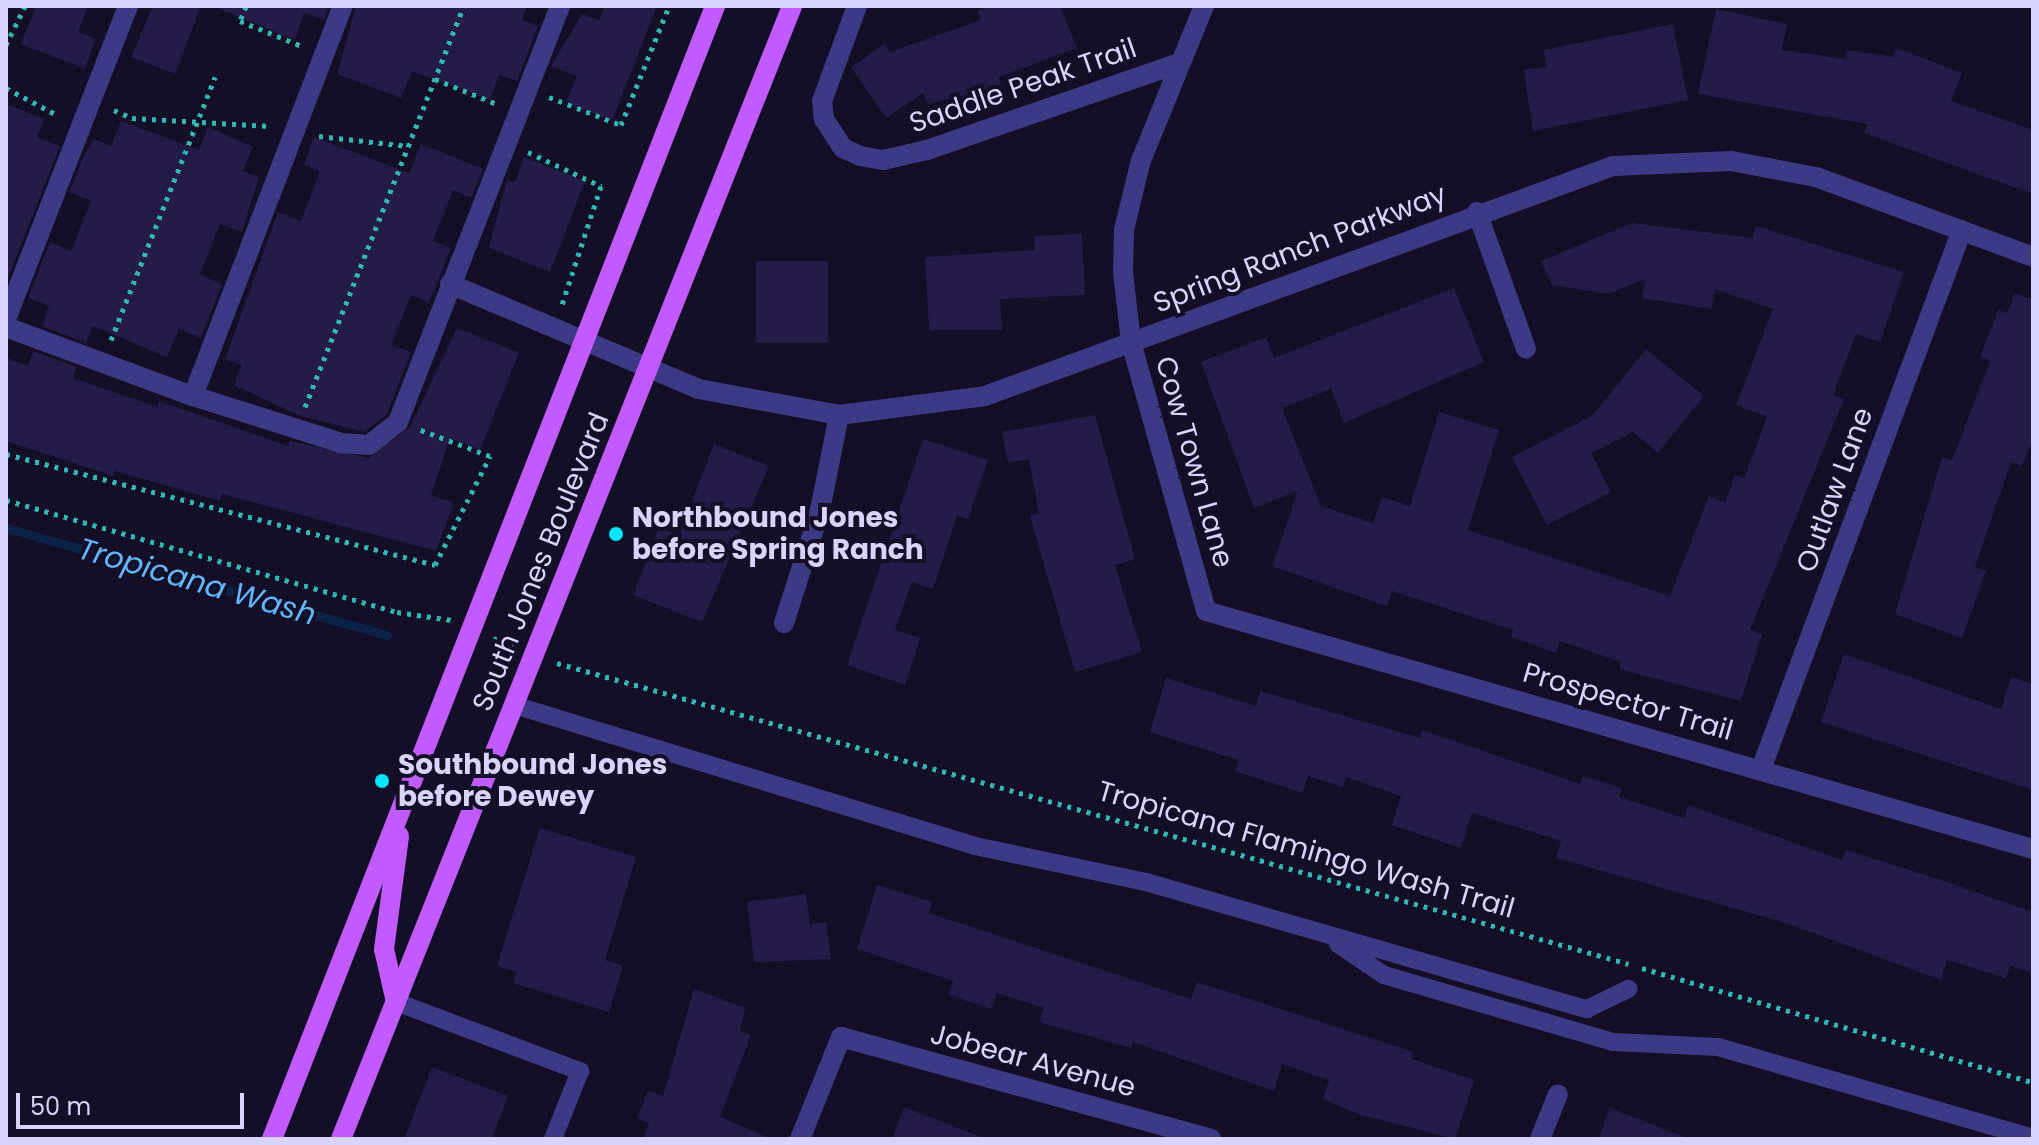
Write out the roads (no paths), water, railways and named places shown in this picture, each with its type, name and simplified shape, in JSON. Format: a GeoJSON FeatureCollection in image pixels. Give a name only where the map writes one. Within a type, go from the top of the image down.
{"type":"FeatureCollection","features":[{"type":"Feature","properties":{"kind":"main road","name":"South Jones Boulevard"},"geometry":{"type":"LineString","coordinates":[[272,1139],[586,346],[715,6]]}},
{"type":"Feature","properties":{"kind":"main road","name":"South Jones Boulevard"},"geometry":{"type":"LineString","coordinates":[[341,1139],[792,6]]}},
{"type":"Feature","properties":{"kind":"main road"},"geometry":{"type":"LineString","coordinates":[[396,1002],[384,949],[401,816]]}},
{"type":"Feature","properties":{"kind":"street"},"geometry":{"type":"LineString","coordinates":[[6,319],[128,6]]}},
{"type":"Feature","properties":{"kind":"street"},"geometry":{"type":"LineString","coordinates":[[193,396],[343,6]]}},
{"type":"Feature","properties":{"kind":"street"},"geometry":{"type":"LineString","coordinates":[[6,327],[193,396],[277,423],[369,445],[398,422],[560,6]]}},
{"type":"Feature","properties":{"kind":"street","name":"Saddle Peak Trail"},"geometry":{"type":"LineString","coordinates":[[857,6],[826,85],[824,119],[843,148],[883,160],[1179,63]]}},
{"type":"Feature","properties":{"kind":"street","name":"Cow Town Lane"},"geometry":{"type":"LineString","coordinates":[[1204,6],[1179,63],[1124,230],[1131,342],[1206,611]]}},
{"type":"Feature","properties":{"kind":"street","name":"Spring Ranch Parkway"},"geometry":{"type":"LineString","coordinates":[[450,284],[555,323],[586,346],[648,370],[746,401],[839,415],[985,396],[1477,212],[1613,166],[1731,161],[1816,177],[2033,257]]}},
{"type":"Feature","properties":{"kind":"street"},"geometry":{"type":"LineString","coordinates":[[1477,212],[1526,349]]}},
{"type":"Feature","properties":{"kind":"street","name":"Outlaw Lane"},"geometry":{"type":"LineString","coordinates":[[1761,769],[1962,230]]}},
{"type":"Feature","properties":{"kind":"street"},"geometry":{"type":"LineString","coordinates":[[784,623],[820,510],[839,415]]}},
{"type":"Feature","properties":{"kind":"street","name":"Prospector Trail"},"geometry":{"type":"LineString","coordinates":[[1206,611],[2033,849]]}},
{"type":"Feature","properties":{"kind":"street","name":"Jobear Avenue"},"geometry":{"type":"LineString","coordinates":[[800,1139],[841,1037],[1172,1134],[1211,1139]]}},
{"type":"Feature","properties":{"kind":"street"},"geometry":{"type":"LineString","coordinates":[[1540,1139],[1558,1094]]}},
{"type":"Feature","properties":{"kind":"lane"},"geometry":{"type":"LineString","coordinates":[[514,705],[975,846],[1146,882],[1587,1009],[1628,989]]}},
{"type":"Feature","properties":{"kind":"lane"},"geometry":{"type":"LineString","coordinates":[[1319,931],[1384,975],[1583,1033],[1647,1049],[1718,1047],[2033,1138]]}},
{"type":"Feature","properties":{"kind":"lane"},"geometry":{"type":"LineString","coordinates":[[396,1002],[580,1071],[553,1139]]}},
{"type":"Feature","properties":{"kind":"waterway","name":"Tropicana Wash"},"geometry":{"type":"LineString","coordinates":[[6,528],[387,635]]}},
{"type":"Feature","properties":{"kind":"place","name":"Northbound Jones before Spring Ranch"},"geometry":{"type":"Point","coordinates":[616,534]}},
{"type":"Feature","properties":{"kind":"place","name":"Southbound Jones before Dewey"},"geometry":{"type":"Point","coordinates":[382,781]}}]}
